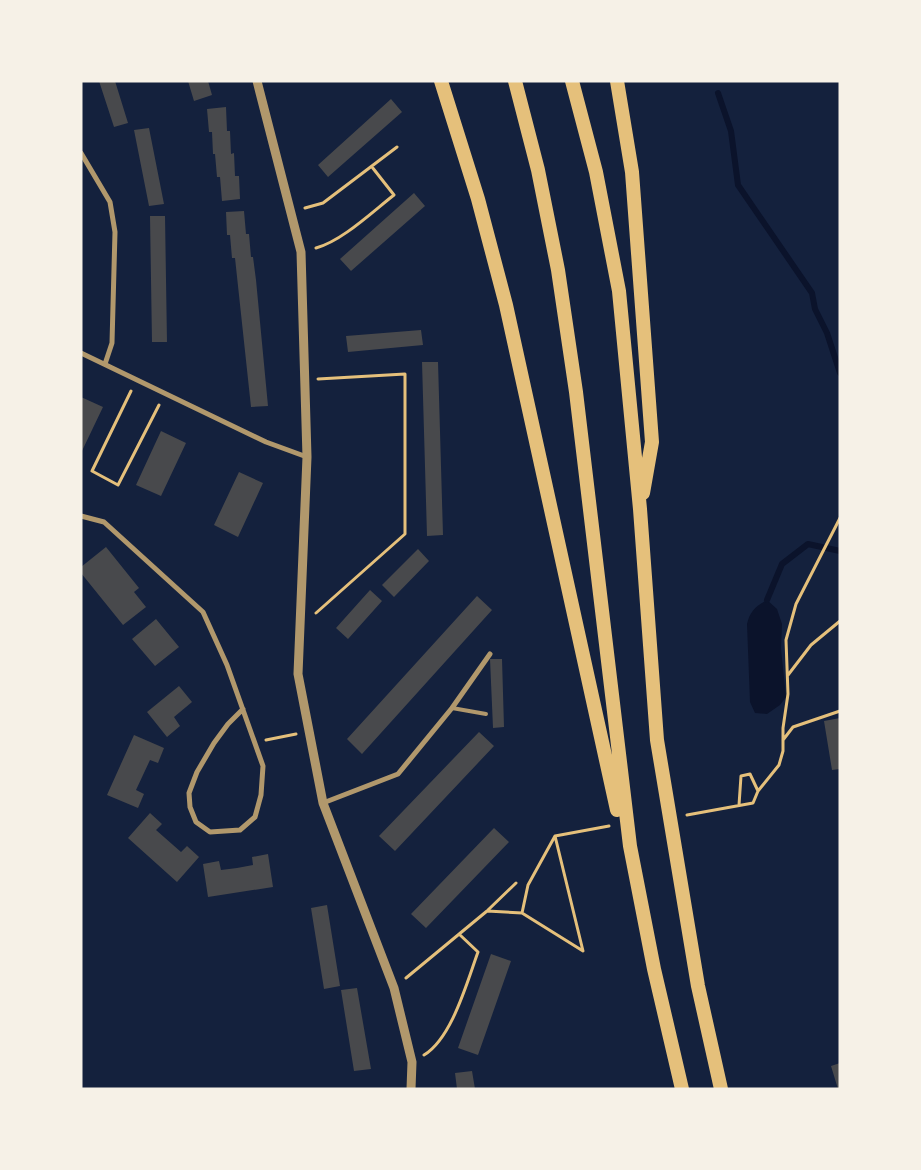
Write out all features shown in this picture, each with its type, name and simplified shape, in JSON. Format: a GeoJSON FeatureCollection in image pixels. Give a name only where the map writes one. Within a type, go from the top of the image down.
{"type":"FeatureCollection","features":[{"type":"Feature","properties":{"kind":"highway"},"geometry":{"type":"LineString","coordinates":[[441,81],[478,199],[506,305],[580,648],[682,1089]]}},
{"type":"Feature","properties":{"kind":"highway"},"geometry":{"type":"LineString","coordinates":[[515,81],[538,170],[560,279],[576,392],[630,846],[654,969]]}},
{"type":"Feature","properties":{"kind":"highway"},"geometry":{"type":"LineString","coordinates":[[572,81],[596,172],[619,291],[640,509],[657,740],[698,986],[721,1089]]}},
{"type":"Feature","properties":{"kind":"highway"},"geometry":{"type":"LineString","coordinates":[[617,81],[632,172],[652,442],[640,509]]}},
{"type":"Feature","properties":{"kind":"street"},"geometry":{"type":"LineString","coordinates":[[257,81],[301,252],[307,457],[298,674],[323,803],[394,988],[412,1062],[411,1089]]}},
{"type":"Feature","properties":{"kind":"street"},"geometry":{"type":"LineString","coordinates":[[81,153],[110,202],[115,232],[112,343],[105,364]]}},
{"type":"Feature","properties":{"kind":"street"},"geometry":{"type":"LineString","coordinates":[[81,353],[266,442],[307,457]]}},
{"type":"Feature","properties":{"kind":"street"},"geometry":{"type":"LineString","coordinates":[[81,516],[104,522],[203,612],[227,664],[255,742],[263,766],[261,795],[255,817],[240,830],[210,832],[196,822],[190,807],[189,793],[197,772],[214,743],[228,724],[243,709]]}},
{"type":"Feature","properties":{"kind":"street"},"geometry":{"type":"LineString","coordinates":[[323,803],[398,774],[452,708],[490,654]]}},
{"type":"Feature","properties":{"kind":"lane"},"geometry":{"type":"LineString","coordinates":[[452,708],[486,714]]}},
{"type":"Feature","properties":{"kind":"path"},"geometry":{"type":"LineString","coordinates":[[291,211],[323,203],[397,146]]}},
{"type":"Feature","properties":{"kind":"path"},"geometry":{"type":"LineString","coordinates":[[301,252],[324,246],[394,195],[372,167]]}},
{"type":"Feature","properties":{"kind":"path"},"geometry":{"type":"LineString","coordinates":[[300,627],[405,534],[405,374],[305,380]]}},
{"type":"Feature","properties":{"kind":"path"},"geometry":{"type":"LineString","coordinates":[[137,380],[92,471],[118,486],[165,393]]}},
{"type":"Feature","properties":{"kind":"path"},"geometry":{"type":"LineString","coordinates":[[684,816],[753,803],[758,791],[779,765],[783,740],[782,728],[788,694],[786,640],[796,604],[840,518]]}},
{"type":"Feature","properties":{"kind":"path"},"geometry":{"type":"LineString","coordinates":[[787,675],[811,645],[840,621]]}},
{"type":"Feature","properties":{"kind":"path"},"geometry":{"type":"LineString","coordinates":[[783,740],[793,727],[840,711]]}},
{"type":"Feature","properties":{"kind":"path"},"geometry":{"type":"LineString","coordinates":[[255,742],[310,731]]}},
{"type":"Feature","properties":{"kind":"path"},"geometry":{"type":"LineString","coordinates":[[739,805],[741,776],[750,774],[758,791]]}},
{"type":"Feature","properties":{"kind":"path"},"geometry":{"type":"LineString","coordinates":[[555,836],[618,825]]}},
{"type":"Feature","properties":{"kind":"path"},"geometry":{"type":"LineString","coordinates":[[487,911],[522,913],[583,950],[555,836]]}},
{"type":"Feature","properties":{"kind":"path"},"geometry":{"type":"LineString","coordinates":[[522,913],[528,886],[555,836]]}},
{"type":"Feature","properties":{"kind":"path"},"geometry":{"type":"LineString","coordinates":[[394,988],[487,911],[516,883]]}},
{"type":"Feature","properties":{"kind":"path"},"geometry":{"type":"LineString","coordinates":[[412,1062],[432,1050],[451,1020],[478,952],[459,934]]}},
{"type":"Feature","properties":{"kind":"water"},"geometry":{"type":"Polygon","coordinates":[[[767,600],[777,609],[782,624],[781,649],[786,697],[780,705],[767,714],[755,713],[750,702],[747,624],[754,609],[767,600]]]}},
{"type":"Feature","properties":{"kind":"building"},"geometry":{"type":"Polygon","coordinates":[[[99,81],[115,81],[128,123],[114,127],[99,81]]]}},
{"type":"Feature","properties":{"kind":"building"},"geometry":{"type":"Polygon","coordinates":[[[188,81],[208,81],[212,95],[194,101],[188,81]]]}},
{"type":"Feature","properties":{"kind":"building"},"geometry":{"type":"Polygon","coordinates":[[[391,99],[402,112],[328,177],[318,165],[391,99]]]}},
{"type":"Feature","properties":{"kind":"building"},"geometry":{"type":"Polygon","coordinates":[[[226,107],[227,131],[230,131],[231,154],[234,153],[235,176],[239,176],[240,199],[222,201],[220,177],[217,177],[212,132],[209,132],[207,109],[226,107]]]}},
{"type":"Feature","properties":{"kind":"building"},"geometry":{"type":"Polygon","coordinates":[[[149,128],[164,204],[149,206],[134,130],[149,128]]]}},
{"type":"Feature","properties":{"kind":"building"},"geometry":{"type":"Polygon","coordinates":[[[414,193],[425,206],[351,271],[340,259],[414,193]]]}},
{"type":"Feature","properties":{"kind":"building"},"geometry":{"type":"Polygon","coordinates":[[[244,211],[246,234],[249,234],[256,280],[268,406],[251,407],[235,258],[232,258],[230,235],[227,235],[226,212],[244,211]]]}},
{"type":"Feature","properties":{"kind":"building"},"geometry":{"type":"Polygon","coordinates":[[[150,216],[165,216],[167,342],[152,342],[150,216]]]}},
{"type":"Feature","properties":{"kind":"building"},"geometry":{"type":"Polygon","coordinates":[[[421,330],[423,345],[348,352],[346,336],[421,330]]]}},
{"type":"Feature","properties":{"kind":"building"},"geometry":{"type":"Polygon","coordinates":[[[422,362],[438,362],[443,535],[427,536],[422,362]]]}},
{"type":"Feature","properties":{"kind":"building"},"geometry":{"type":"Polygon","coordinates":[[[81,397],[103,407],[81,453],[81,397]]]}},
{"type":"Feature","properties":{"kind":"building"},"geometry":{"type":"Polygon","coordinates":[[[161,431],[186,443],[161,496],[136,485],[161,431]]]}},
{"type":"Feature","properties":{"kind":"building"},"geometry":{"type":"Polygon","coordinates":[[[239,472],[263,483],[238,537],[214,525],[239,472]]]}},
{"type":"Feature","properties":{"kind":"building"},"geometry":{"type":"Polygon","coordinates":[[[106,547],[139,588],[134,592],[146,607],[123,625],[81,573],[81,567],[106,547]]]}},
{"type":"Feature","properties":{"kind":"building"},"geometry":{"type":"Polygon","coordinates":[[[418,549],[429,561],[394,597],[382,585],[418,549]]]}},
{"type":"Feature","properties":{"kind":"building"},"geometry":{"type":"Polygon","coordinates":[[[370,590],[382,601],[348,639],[336,628],[370,590]]]}},
{"type":"Feature","properties":{"kind":"building"},"geometry":{"type":"Polygon","coordinates":[[[477,596],[492,610],[362,754],[347,739],[477,596]]]}},
{"type":"Feature","properties":{"kind":"building"},"geometry":{"type":"Polygon","coordinates":[[[156,619],[179,647],[155,666],[132,639],[156,619]]]}},
{"type":"Feature","properties":{"kind":"building"},"geometry":{"type":"Polygon","coordinates":[[[490,659],[502,659],[504,727],[493,728],[490,659]]]}},
{"type":"Feature","properties":{"kind":"building"},"geometry":{"type":"Polygon","coordinates":[[[179,686],[192,702],[174,717],[180,726],[167,737],[147,712],[179,686]]]}},
{"type":"Feature","properties":{"kind":"building"},"geometry":{"type":"Polygon","coordinates":[[[840,718],[840,769],[832,770],[824,721],[840,718]]]}},
{"type":"Feature","properties":{"kind":"building"},"geometry":{"type":"Polygon","coordinates":[[[479,732],[494,746],[395,851],[379,836],[479,732]]]}},
{"type":"Feature","properties":{"kind":"building"},"geometry":{"type":"Polygon","coordinates":[[[134,735],[164,748],[158,763],[150,760],[136,790],[144,794],[138,808],[107,795],[134,735]]]}},
{"type":"Feature","properties":{"kind":"building"},"geometry":{"type":"Polygon","coordinates":[[[150,813],[162,824],[156,830],[181,852],[187,846],[199,857],[177,882],[128,838],[150,813]]]}},
{"type":"Feature","properties":{"kind":"building"},"geometry":{"type":"Polygon","coordinates":[[[494,828],[509,842],[426,928],[411,914],[494,828]]]}},
{"type":"Feature","properties":{"kind":"building"},"geometry":{"type":"Polygon","coordinates":[[[268,854],[273,887],[208,897],[203,864],[219,861],[221,870],[237,868],[253,865],[252,857],[268,854]]]}},
{"type":"Feature","properties":{"kind":"building"},"geometry":{"type":"Polygon","coordinates":[[[327,905],[340,986],[324,989],[311,908],[327,905]]]}},
{"type":"Feature","properties":{"kind":"building"},"geometry":{"type":"Polygon","coordinates":[[[491,954],[511,961],[478,1055],[458,1048],[491,954]]]}},
{"type":"Feature","properties":{"kind":"building"},"geometry":{"type":"Polygon","coordinates":[[[357,988],[371,1069],[354,1071],[341,990],[357,988]]]}},
{"type":"Feature","properties":{"kind":"building"},"geometry":{"type":"Polygon","coordinates":[[[840,1063],[840,1089],[838,1089],[831,1066],[840,1063]]]}},
{"type":"Feature","properties":{"kind":"building"},"geometry":{"type":"Polygon","coordinates":[[[472,1071],[475,1089],[457,1089],[455,1073],[472,1071]]]}},
{"type":"Feature","properties":{"kind":"waterway"},"geometry":{"type":"LineString","coordinates":[[718,93],[731,131],[738,185],[812,293],[815,309],[827,333],[840,373]]}},
{"type":"Feature","properties":{"kind":"waterway"},"geometry":{"type":"LineString","coordinates":[[767,600],[782,564],[808,544],[840,551]]}}]}
